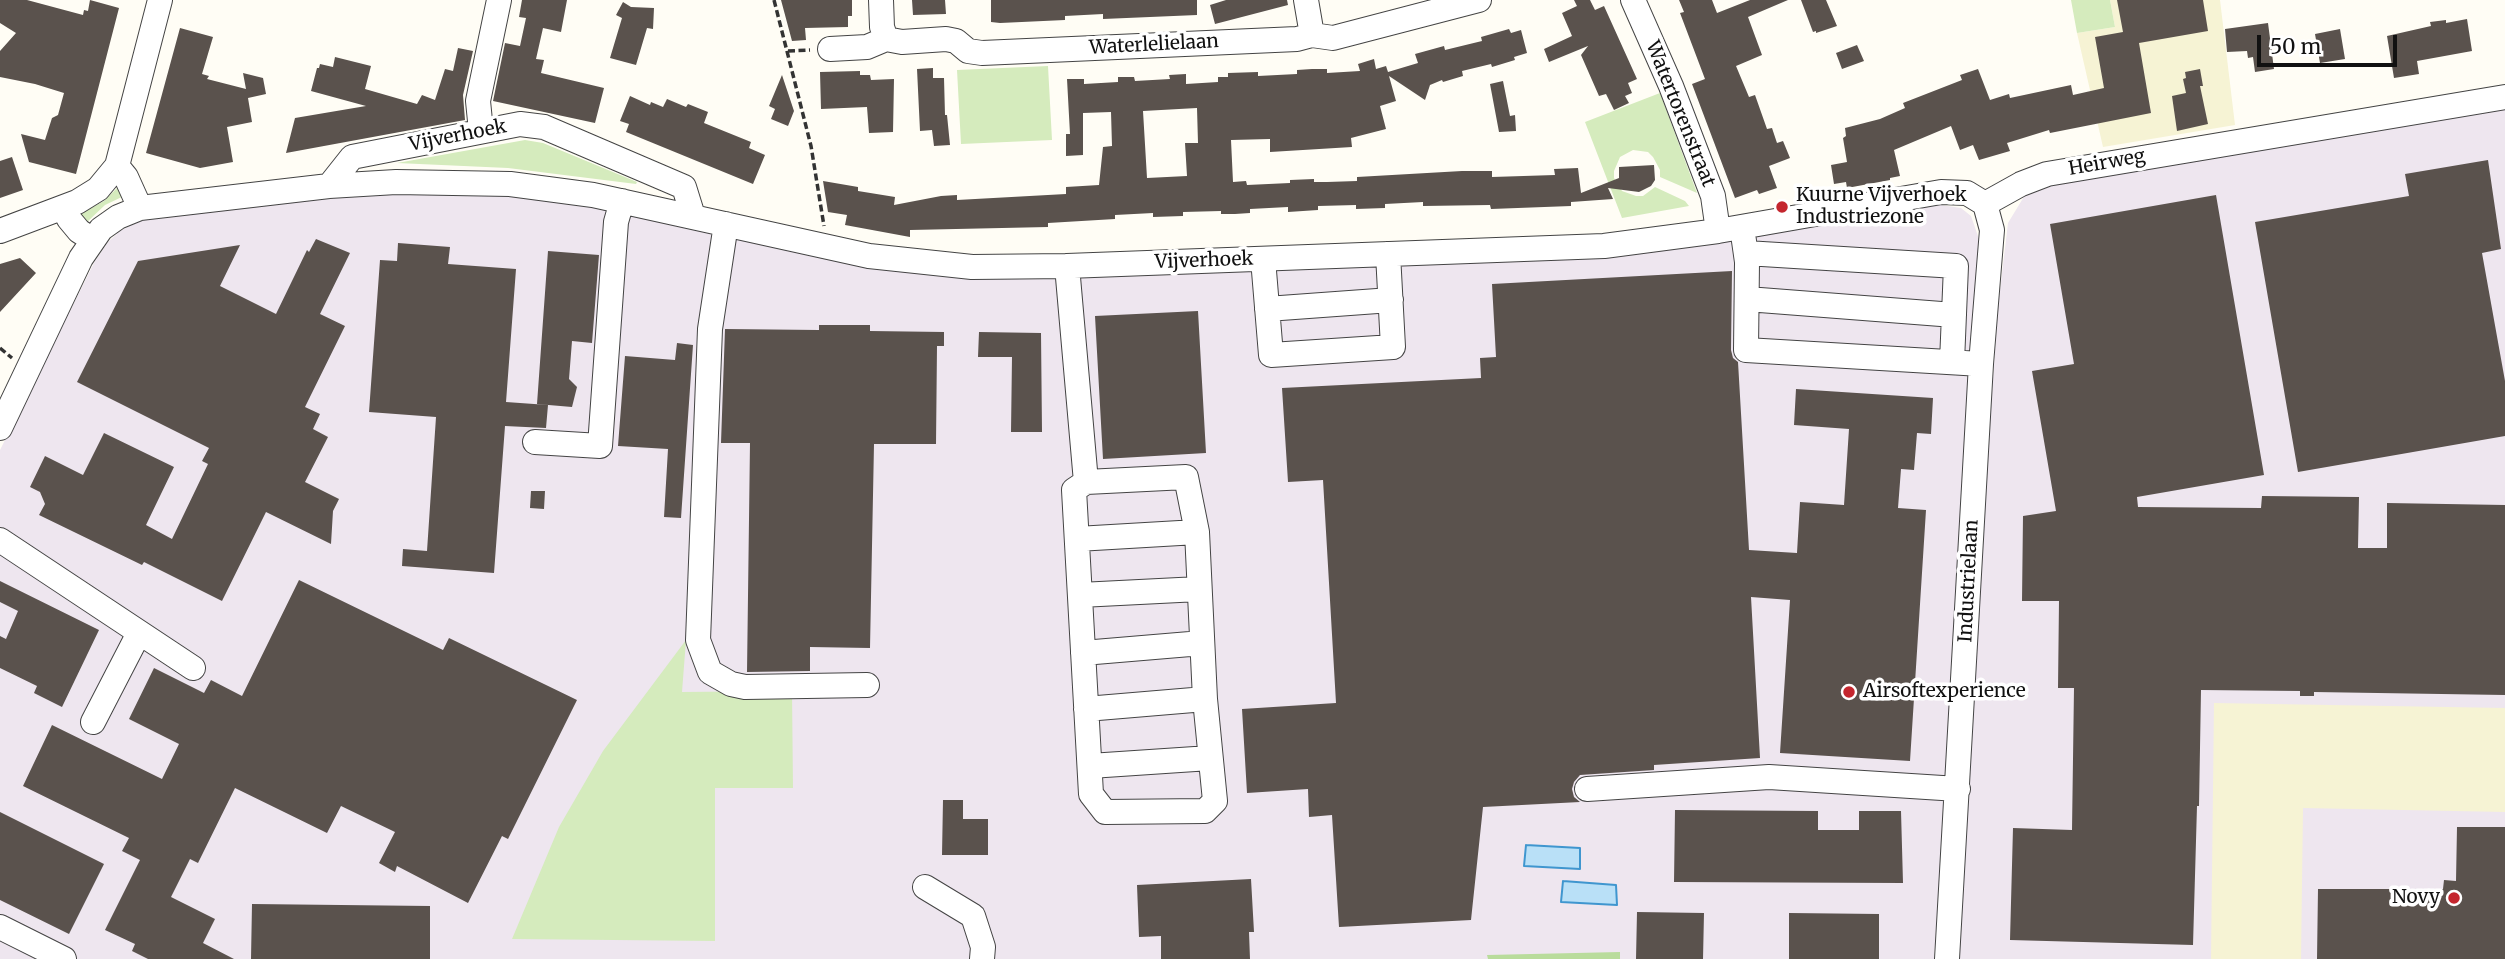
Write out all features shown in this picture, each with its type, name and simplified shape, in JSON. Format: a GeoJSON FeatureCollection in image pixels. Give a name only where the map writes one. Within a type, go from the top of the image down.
{"type":"FeatureCollection","features":[{"type":"Feature","properties":{"kind":"street"},"geometry":{"type":"LineString","coordinates":[[0,231],[63,208],[98,189],[117,166],[160,0]]}},
{"type":"Feature","properties":{"kind":"street"},"geometry":{"type":"LineString","coordinates":[[481,131],[478,101],[499,0]]}},
{"type":"Feature","properties":{"kind":"street"},"geometry":{"type":"LineString","coordinates":[[881,0],[882,27],[886,39]]}},
{"type":"Feature","properties":{"kind":"street"},"geometry":{"type":"LineString","coordinates":[[1306,0],[1312,35]]}},
{"type":"Feature","properties":{"kind":"street","name":"Waterlelielaan"},"geometry":{"type":"LineString","coordinates":[[830,49],[867,47],[886,39],[902,42],[946,39],[956,41],[968,51],[982,53],[1297,38],[1312,35],[1333,38],[1479,0]]}},
{"type":"Feature","properties":{"kind":"street","name":"Watertorenstraat"},"geometry":{"type":"LineString","coordinates":[[1633,0],[1671,86],[1713,196],[1746,253],[1746,350],[1952,362]]}},
{"type":"Feature","properties":{"kind":"street","name":"Heirweg"},"geometry":{"type":"LineString","coordinates":[[1985,204],[2021,184],[2047,174],[2505,97]]}},
{"type":"Feature","properties":{"kind":"street","name":"Vijverhoek"},"geometry":{"type":"LineString","coordinates":[[329,186],[352,157],[520,124],[544,127],[684,187],[693,216]]}},
{"type":"Feature","properties":{"kind":"street"},"geometry":{"type":"LineString","coordinates":[[117,166],[126,177],[140,208]]}},
{"type":"Feature","properties":{"kind":"street","name":"Vijverhoek"},"geometry":{"type":"LineString","coordinates":[[93,240],[101,229],[118,217],[140,208],[396,181],[510,184],[593,195],[869,256],[972,267],[1067,266],[1604,246],[1730,229]]}},
{"type":"Feature","properties":{"kind":"street"},"geometry":{"type":"LineString","coordinates":[[1730,229],[1941,192],[1967,193],[1985,204]]}},
{"type":"Feature","properties":{"kind":"street"},"geometry":{"type":"LineString","coordinates":[[535,443],[600,446],[616,222],[622,201]]}},
{"type":"Feature","properties":{"kind":"street","name":"Industrielaan"},"geometry":{"type":"LineString","coordinates":[[1947,959],[1981,364],[1992,230],[1985,204]]}},
{"type":"Feature","properties":{"kind":"street"},"geometry":{"type":"LineString","coordinates":[[0,428],[38,345],[93,240],[79,232],[63,208]]}},
{"type":"Feature","properties":{"kind":"street"},"geometry":{"type":"LineString","coordinates":[[726,224],[710,330],[698,640],[710,672],[731,684],[745,687],[867,685]]}},
{"type":"Feature","properties":{"kind":"street"},"geometry":{"type":"LineString","coordinates":[[1746,253],[1956,266],[1952,362],[1981,364]]}},
{"type":"Feature","properties":{"kind":"street"},"geometry":{"type":"LineString","coordinates":[[1264,259],[1271,355],[1393,347],[1388,254]]}},
{"type":"Feature","properties":{"kind":"street"},"geometry":{"type":"LineString","coordinates":[[1067,266],[1086,482]]}},
{"type":"Feature","properties":{"kind":"street"},"geometry":{"type":"LineString","coordinates":[[1747,299],[1954,315]]}},
{"type":"Feature","properties":{"kind":"street"},"geometry":{"type":"LineString","coordinates":[[1267,309],[1391,300]]}},
{"type":"Feature","properties":{"kind":"street"},"geometry":{"type":"LineString","coordinates":[[1186,477],[1197,532],[1205,699],[1215,801],[1205,811],[1105,812],[1091,794],[1074,490],[1086,482],[1186,477]]}},
{"type":"Feature","properties":{"kind":"street"},"geometry":{"type":"LineString","coordinates":[[1077,539],[1197,532]]}},
{"type":"Feature","properties":{"kind":"street"},"geometry":{"type":"LineString","coordinates":[[0,541],[193,668]]}},
{"type":"Feature","properties":{"kind":"street"},"geometry":{"type":"LineString","coordinates":[[1080,594],[1199,589]]}},
{"type":"Feature","properties":{"kind":"street"},"geometry":{"type":"LineString","coordinates":[[93,722],[139,633]]}},
{"type":"Feature","properties":{"kind":"street"},"geometry":{"type":"LineString","coordinates":[[1083,653],[1202,643]]}},
{"type":"Feature","properties":{"kind":"street"},"geometry":{"type":"LineString","coordinates":[[1086,709],[1205,699]]}},
{"type":"Feature","properties":{"kind":"street"},"geometry":{"type":"LineString","coordinates":[[1090,766],[1210,758]]}},
{"type":"Feature","properties":{"kind":"street"},"geometry":{"type":"LineString","coordinates":[[1587,789],[1769,777],[1958,789]]}},
{"type":"Feature","properties":{"kind":"street"},"geometry":{"type":"LineString","coordinates":[[925,887],[973,916],[983,947],[982,959]]}},
{"type":"Feature","properties":{"kind":"street"},"geometry":{"type":"LineString","coordinates":[[0,927],[64,959]]}},
{"type":"Feature","properties":{"kind":"path"},"geometry":{"type":"LineString","coordinates":[[774,0],[811,146],[828,248]]}},
{"type":"Feature","properties":{"kind":"shaded area"},"geometry":{"type":"Polygon","coordinates":[[[2110,0],[2220,0],[2235,125],[2103,147],[2077,33],[2115,27],[2110,0]]]}},
{"type":"Feature","properties":{"kind":"shaded area"},"geometry":{"type":"Polygon","coordinates":[[[2505,106],[2505,959],[1959,959],[1974,653],[1998,307],[2008,223],[2025,195],[2056,181],[2505,106]]]}},
{"type":"Feature","properties":{"kind":"shaded area"},"geometry":{"type":"Polygon","coordinates":[[[386,192],[490,194],[592,204],[884,268],[958,278],[1619,252],[1914,206],[1941,205],[1961,208],[1971,216],[1980,242],[1934,959],[0,959],[0,450],[95,261],[108,242],[120,231],[144,218],[386,192]]]}},
{"type":"Feature","properties":{"kind":"shaded area"},"geometry":{"type":"Polygon","coordinates":[[[2214,703],[2505,708],[2505,812],[2303,808],[2301,959],[2211,959],[2214,703]]]}},
{"type":"Feature","properties":{"kind":"green space"},"geometry":{"type":"Polygon","coordinates":[[[2071,0],[2110,0],[2115,27],[2077,33],[2071,0]]]}},
{"type":"Feature","properties":{"kind":"green space"},"geometry":{"type":"Polygon","coordinates":[[[1048,66],[1052,140],[961,144],[957,70],[1048,66]]]}},
{"type":"Feature","properties":{"kind":"green space"},"geometry":{"type":"Polygon","coordinates":[[[1660,93],[1697,193],[1660,177],[1660,170],[1648,152],[1633,150],[1620,157],[1614,171],[1614,178],[1622,191],[1643,196],[1655,187],[1685,201],[1689,206],[1622,218],[1585,122],[1660,93]]]}},
{"type":"Feature","properties":{"kind":"green space"},"geometry":{"type":"Polygon","coordinates":[[[525,140],[543,143],[637,182],[508,168],[397,163],[525,140]]]}},
{"type":"Feature","properties":{"kind":"green space"},"geometry":{"type":"Polygon","coordinates":[[[119,186],[126,195],[105,205],[85,224],[80,214],[104,201],[119,186]]]}},
{"type":"Feature","properties":{"kind":"green space"},"geometry":{"type":"Polygon","coordinates":[[[686,640],[682,692],[792,691],[793,788],[715,788],[715,941],[512,939],[559,827],[603,751],[686,640]]]}},
{"type":"Feature","properties":{"kind":"green space"},"geometry":{"type":"Polygon","coordinates":[[[1620,952],[1620,959],[1488,959],[1487,955],[1620,952]]]}},
{"type":"Feature","properties":{"kind":"water"},"geometry":{"type":"Polygon","coordinates":[[[1526,845],[1580,848],[1580,869],[1524,866],[1526,845]]]}},
{"type":"Feature","properties":{"kind":"water"},"geometry":{"type":"Polygon","coordinates":[[[1563,881],[1616,885],[1617,905],[1561,902],[1563,881]]]}},
{"type":"Feature","properties":{"kind":"building"},"geometry":{"type":"Polygon","coordinates":[[[0,0],[27,0],[83,15],[84,10],[88,11],[90,0],[119,8],[76,174],[29,162],[21,134],[45,140],[52,118],[58,115],[64,93],[0,77],[0,51],[16,33],[0,23],[0,0]]]}},
{"type":"Feature","properties":{"kind":"building"},"geometry":{"type":"Polygon","coordinates":[[[522,0],[567,0],[561,32],[543,28],[536,59],[544,60],[541,73],[604,88],[595,123],[493,101],[505,43],[520,46],[526,18],[519,17],[522,0]]]}},
{"type":"Feature","properties":{"kind":"building"},"geometry":{"type":"Polygon","coordinates":[[[781,0],[852,0],[852,16],[848,16],[848,27],[805,28],[806,40],[792,41],[781,0]]]}},
{"type":"Feature","properties":{"kind":"building"},"geometry":{"type":"Polygon","coordinates":[[[912,0],[945,0],[946,14],[913,15],[912,0]]]}},
{"type":"Feature","properties":{"kind":"building"},"geometry":{"type":"Polygon","coordinates":[[[991,0],[1197,0],[1197,15],[1103,19],[1103,14],[1065,16],[1065,20],[1000,23],[991,22],[991,0]]]}},
{"type":"Feature","properties":{"kind":"building"},"geometry":{"type":"Polygon","coordinates":[[[1226,0],[1287,0],[1288,5],[1215,24],[1210,5],[1226,0]]]}},
{"type":"Feature","properties":{"kind":"building"},"geometry":{"type":"Polygon","coordinates":[[[1574,0],[1590,0],[1595,10],[1604,6],[1637,79],[1628,83],[1632,93],[1625,96],[1629,103],[1614,110],[1606,94],[1599,96],[1581,55],[1588,46],[1549,62],[1544,49],[1572,36],[1562,13],[1577,6],[1574,0]]]}},
{"type":"Feature","properties":{"kind":"building"},"geometry":{"type":"Polygon","coordinates":[[[1679,0],[1712,0],[1717,13],[1750,0],[1788,0],[1748,17],[1762,55],[1736,66],[1749,97],[1755,95],[1767,129],[1772,128],[1777,143],[1783,141],[1790,158],[1769,166],[1777,188],[1759,194],[1757,190],[1735,198],[1692,84],[1705,79],[1680,13],[1684,12],[1679,0]]]}},
{"type":"Feature","properties":{"kind":"building"},"geometry":{"type":"Polygon","coordinates":[[[1801,0],[1826,0],[1837,26],[1813,32],[1801,0]]]}},
{"type":"Feature","properties":{"kind":"building"},"geometry":{"type":"Polygon","coordinates":[[[2117,0],[2203,0],[2208,31],[2139,43],[2151,113],[2050,133],[2049,130],[2007,143],[2010,151],[1979,160],[1973,145],[1960,150],[1951,126],[1894,150],[1900,176],[1847,188],[1846,182],[1834,184],[1831,165],[1847,162],[1843,138],[1846,136],[1845,128],[1880,119],[1905,108],[1903,103],[1962,80],[1960,75],[1978,69],[1990,100],[2009,94],[2010,98],[2071,85],[2073,95],[2104,88],[2095,37],[2123,32],[2117,0]]]}},
{"type":"Feature","properties":{"kind":"building"},"geometry":{"type":"Polygon","coordinates":[[[623,2],[631,7],[654,8],[653,29],[647,28],[636,65],[610,58],[622,18],[616,15],[623,2]]]}},
{"type":"Feature","properties":{"kind":"building"},"geometry":{"type":"Polygon","coordinates":[[[2467,19],[2472,51],[2417,61],[2419,74],[2394,78],[2387,36],[2431,26],[2430,22],[2446,20],[2446,23],[2467,19]]]}},
{"type":"Feature","properties":{"kind":"building"},"geometry":{"type":"Polygon","coordinates":[[[2268,23],[2274,69],[2255,72],[2253,57],[2248,58],[2247,51],[2227,52],[2225,29],[2268,23]]]}},
{"type":"Feature","properties":{"kind":"building"},"geometry":{"type":"Polygon","coordinates":[[[180,28],[213,37],[202,74],[209,76],[207,79],[246,89],[243,73],[263,78],[266,94],[248,98],[252,122],[227,127],[233,162],[200,168],[146,153],[180,28]]]}},
{"type":"Feature","properties":{"kind":"building"},"geometry":{"type":"Polygon","coordinates":[[[1509,29],[1511,33],[1521,30],[1527,53],[1492,67],[1491,64],[1462,71],[1463,76],[1430,85],[1425,100],[1389,76],[1396,101],[1380,106],[1386,129],[1351,138],[1352,147],[1270,152],[1270,139],[1231,140],[1233,182],[1246,181],[1247,185],[1314,179],[1314,182],[1357,181],[1357,177],[1462,171],[1492,171],[1492,177],[1555,175],[1554,169],[1578,168],[1581,193],[1619,178],[1619,167],[1654,165],[1655,180],[1651,186],[1639,192],[1608,188],[1613,199],[1571,202],[1571,206],[1491,209],[1490,205],[1423,206],[1423,202],[1385,204],[1385,208],[1356,209],[1356,205],[1318,206],[1318,210],[1288,212],[1288,207],[1250,209],[1250,213],[1235,214],[1221,214],[1221,211],[1183,212],[1183,216],[1153,217],[1153,213],[1115,215],[1115,219],[1048,223],[1048,227],[910,230],[910,237],[845,225],[847,215],[828,212],[823,181],[858,187],[858,191],[895,197],[894,205],[941,196],[957,195],[957,200],[1066,194],[1066,187],[1099,185],[1103,147],[1112,146],[1111,112],[1083,113],[1083,155],[1066,156],[1066,134],[1070,134],[1067,79],[1084,79],[1084,84],[1118,82],[1118,77],[1134,77],[1135,81],[1170,79],[1169,75],[1186,74],[1186,84],[1218,82],[1218,77],[1228,77],[1228,73],[1258,72],[1258,76],[1297,74],[1297,70],[1312,69],[1327,69],[1327,73],[1360,71],[1358,64],[1374,59],[1376,69],[1386,66],[1388,72],[1418,63],[1415,54],[1444,46],[1445,50],[1482,41],[1481,37],[1509,29]],[[1197,108],[1143,111],[1147,178],[1187,176],[1185,143],[1198,143],[1197,108]]]}},
{"type":"Feature","properties":{"kind":"building"},"geometry":{"type":"Polygon","coordinates":[[[2340,29],[2345,59],[2320,63],[2315,34],[2340,29]]]}},
{"type":"Feature","properties":{"kind":"building"},"geometry":{"type":"Polygon","coordinates":[[[1857,45],[1864,61],[1842,69],[1836,53],[1857,45]]]}},
{"type":"Feature","properties":{"kind":"building"},"geometry":{"type":"Polygon","coordinates":[[[458,48],[473,51],[463,95],[465,120],[286,153],[295,118],[366,106],[311,91],[320,64],[333,67],[335,57],[371,66],[365,89],[417,104],[422,95],[435,100],[445,69],[453,71],[458,48]]]}},
{"type":"Feature","properties":{"kind":"building"},"geometry":{"type":"Polygon","coordinates":[[[933,68],[933,78],[944,78],[945,115],[950,145],[934,146],[932,130],[920,131],[917,69],[933,68]]]}},
{"type":"Feature","properties":{"kind":"building"},"geometry":{"type":"Polygon","coordinates":[[[2200,69],[2203,86],[2200,86],[2208,124],[2177,131],[2172,96],[2186,93],[2183,79],[2186,78],[2185,72],[2200,69]]]}},
{"type":"Feature","properties":{"kind":"building"},"geometry":{"type":"Polygon","coordinates":[[[860,71],[860,75],[870,75],[871,80],[894,79],[893,132],[869,133],[867,107],[821,109],[820,72],[860,71]]]}},
{"type":"Feature","properties":{"kind":"building"},"geometry":{"type":"Polygon","coordinates":[[[782,75],[794,111],[788,126],[771,119],[775,109],[769,106],[782,75]]]}},
{"type":"Feature","properties":{"kind":"building"},"geometry":{"type":"Polygon","coordinates":[[[1503,81],[1510,116],[1515,115],[1516,131],[1499,132],[1490,84],[1503,81]]]}},
{"type":"Feature","properties":{"kind":"building"},"geometry":{"type":"Polygon","coordinates":[[[630,96],[650,105],[651,102],[663,107],[667,99],[686,107],[688,104],[708,112],[704,123],[751,142],[749,148],[765,155],[753,184],[626,132],[629,124],[620,121],[630,96]]]}},
{"type":"Feature","properties":{"kind":"building"},"geometry":{"type":"Polygon","coordinates":[[[12,157],[23,190],[0,198],[0,161],[12,157]]]}},
{"type":"Feature","properties":{"kind":"building"},"geometry":{"type":"Polygon","coordinates":[[[2488,160],[2501,249],[2482,253],[2505,381],[2505,436],[2298,472],[2255,222],[2409,196],[2405,174],[2488,160]]]}},
{"type":"Feature","properties":{"kind":"building"},"geometry":{"type":"Polygon","coordinates":[[[2216,195],[2264,475],[2137,497],[2138,507],[2261,508],[2262,496],[2359,497],[2358,548],[2387,548],[2387,503],[2505,505],[2505,695],[2314,692],[2314,696],[2300,696],[2300,691],[2201,690],[2193,945],[2010,940],[2013,828],[2072,830],[2074,688],[2058,688],[2059,601],[2022,601],[2023,516],[2056,511],[2032,371],[2074,364],[2050,224],[2216,195]]]}},
{"type":"Feature","properties":{"kind":"building"},"geometry":{"type":"Polygon","coordinates":[[[316,239],[350,253],[320,314],[345,326],[305,407],[320,414],[313,429],[328,437],[305,482],[339,499],[333,511],[331,544],[266,512],[222,601],[144,562],[142,565],[39,515],[45,504],[40,492],[30,487],[45,456],[83,475],[104,433],[174,467],[146,525],[172,539],[208,464],[202,461],[209,448],[77,382],[138,261],[240,245],[220,286],[276,314],[307,250],[309,252],[316,239]]]}},
{"type":"Feature","properties":{"kind":"building"},"geometry":{"type":"Polygon","coordinates":[[[398,243],[450,247],[448,264],[516,269],[506,402],[548,405],[546,428],[505,426],[494,573],[402,566],[403,549],[427,551],[436,417],[369,412],[380,260],[397,261],[398,243]]]}},
{"type":"Feature","properties":{"kind":"building"},"geometry":{"type":"Polygon","coordinates":[[[548,251],[599,255],[592,343],[572,341],[569,379],[577,387],[572,407],[537,404],[548,251]]]}},
{"type":"Feature","properties":{"kind":"building"},"geometry":{"type":"Polygon","coordinates":[[[20,258],[36,273],[0,312],[0,264],[20,258]]]}},
{"type":"Feature","properties":{"kind":"building"},"geometry":{"type":"Polygon","coordinates":[[[1732,271],[1731,350],[1733,358],[1738,362],[1749,550],[1797,553],[1800,502],[1844,505],[1849,429],[1794,425],[1796,389],[1933,398],[1931,434],[1917,433],[1914,470],[1901,469],[1898,508],[1926,510],[1910,761],[1780,753],[1790,600],[1751,597],[1760,758],[1654,765],[1654,770],[1580,775],[1572,789],[1574,797],[1580,802],[1483,807],[1471,920],[1339,927],[1332,815],[1309,817],[1308,789],[1247,793],[1242,709],[1336,703],[1323,480],[1288,482],[1282,388],[1481,378],[1480,358],[1496,357],[1492,284],[1732,271]]]}},
{"type":"Feature","properties":{"kind":"building"},"geometry":{"type":"Polygon","coordinates":[[[1198,311],[1206,453],[1103,459],[1095,316],[1198,311]]]}},
{"type":"Feature","properties":{"kind":"building"},"geometry":{"type":"Polygon","coordinates":[[[819,325],[870,325],[870,331],[944,332],[944,346],[937,346],[936,444],[874,444],[870,648],[810,647],[810,671],[747,672],[750,443],[721,443],[725,329],[819,330],[819,325]]]}},
{"type":"Feature","properties":{"kind":"building"},"geometry":{"type":"Polygon","coordinates":[[[979,332],[1041,333],[1042,432],[1011,432],[1012,357],[978,357],[979,332]]]}},
{"type":"Feature","properties":{"kind":"building"},"geometry":{"type":"Polygon","coordinates":[[[677,343],[693,345],[681,518],[664,517],[668,449],[618,446],[625,356],[675,360],[677,343]]]}},
{"type":"Feature","properties":{"kind":"building"},"geometry":{"type":"Polygon","coordinates":[[[531,491],[545,491],[544,509],[530,508],[531,491]]]}},
{"type":"Feature","properties":{"kind":"building"},"geometry":{"type":"Polygon","coordinates":[[[299,580],[443,650],[449,638],[577,700],[508,839],[502,836],[468,903],[397,866],[395,872],[379,863],[395,832],[341,806],[327,833],[235,788],[198,863],[190,859],[171,897],[215,919],[203,943],[234,959],[148,959],[132,951],[135,944],[105,930],[140,860],[122,851],[129,838],[23,786],[52,725],[162,779],[179,744],[129,719],[154,668],[204,693],[211,680],[242,696],[299,580]]]}},
{"type":"Feature","properties":{"kind":"building"},"geometry":{"type":"Polygon","coordinates":[[[0,581],[99,630],[62,707],[34,693],[37,686],[0,668],[0,636],[6,639],[18,611],[0,602],[0,581]]]}},
{"type":"Feature","properties":{"kind":"building"},"geometry":{"type":"Polygon","coordinates":[[[943,800],[963,800],[963,819],[988,819],[988,855],[942,855],[943,800]]]}},
{"type":"Feature","properties":{"kind":"building"},"geometry":{"type":"Polygon","coordinates":[[[1675,810],[1818,811],[1818,830],[1859,830],[1859,811],[1901,811],[1903,883],[1674,882],[1675,810]]]}},
{"type":"Feature","properties":{"kind":"building"},"geometry":{"type":"Polygon","coordinates":[[[0,812],[104,864],[69,934],[0,900],[0,812]]]}},
{"type":"Feature","properties":{"kind":"building","name":"Novy"},"geometry":{"type":"Polygon","coordinates":[[[2457,827],[2505,827],[2505,959],[2317,959],[2318,889],[2443,889],[2444,880],[2456,881],[2457,827]]]}},
{"type":"Feature","properties":{"kind":"building"},"geometry":{"type":"Polygon","coordinates":[[[1251,879],[1254,932],[1249,932],[1250,959],[1161,959],[1161,936],[1139,937],[1137,885],[1251,879]]]}},
{"type":"Feature","properties":{"kind":"building"},"geometry":{"type":"Polygon","coordinates":[[[252,904],[430,906],[430,959],[251,959],[252,904]]]}},
{"type":"Feature","properties":{"kind":"building"},"geometry":{"type":"Polygon","coordinates":[[[1637,912],[1704,913],[1703,959],[1636,959],[1637,912]]]}},
{"type":"Feature","properties":{"kind":"building"},"geometry":{"type":"Polygon","coordinates":[[[1789,913],[1879,914],[1879,959],[1789,959],[1789,913]]]}},
{"type":"Feature","properties":{"kind":"place","name":"Kuurne Vijverhoek Industriezone"},"geometry":{"type":"Point","coordinates":[1782,207]}},
{"type":"Feature","properties":{"kind":"place","name":"Airsoftexperience"},"geometry":{"type":"Point","coordinates":[1849,692]}},
{"type":"Feature","properties":{"kind":"place","name":"Novy"},"geometry":{"type":"Point","coordinates":[2454,898]}}]}
